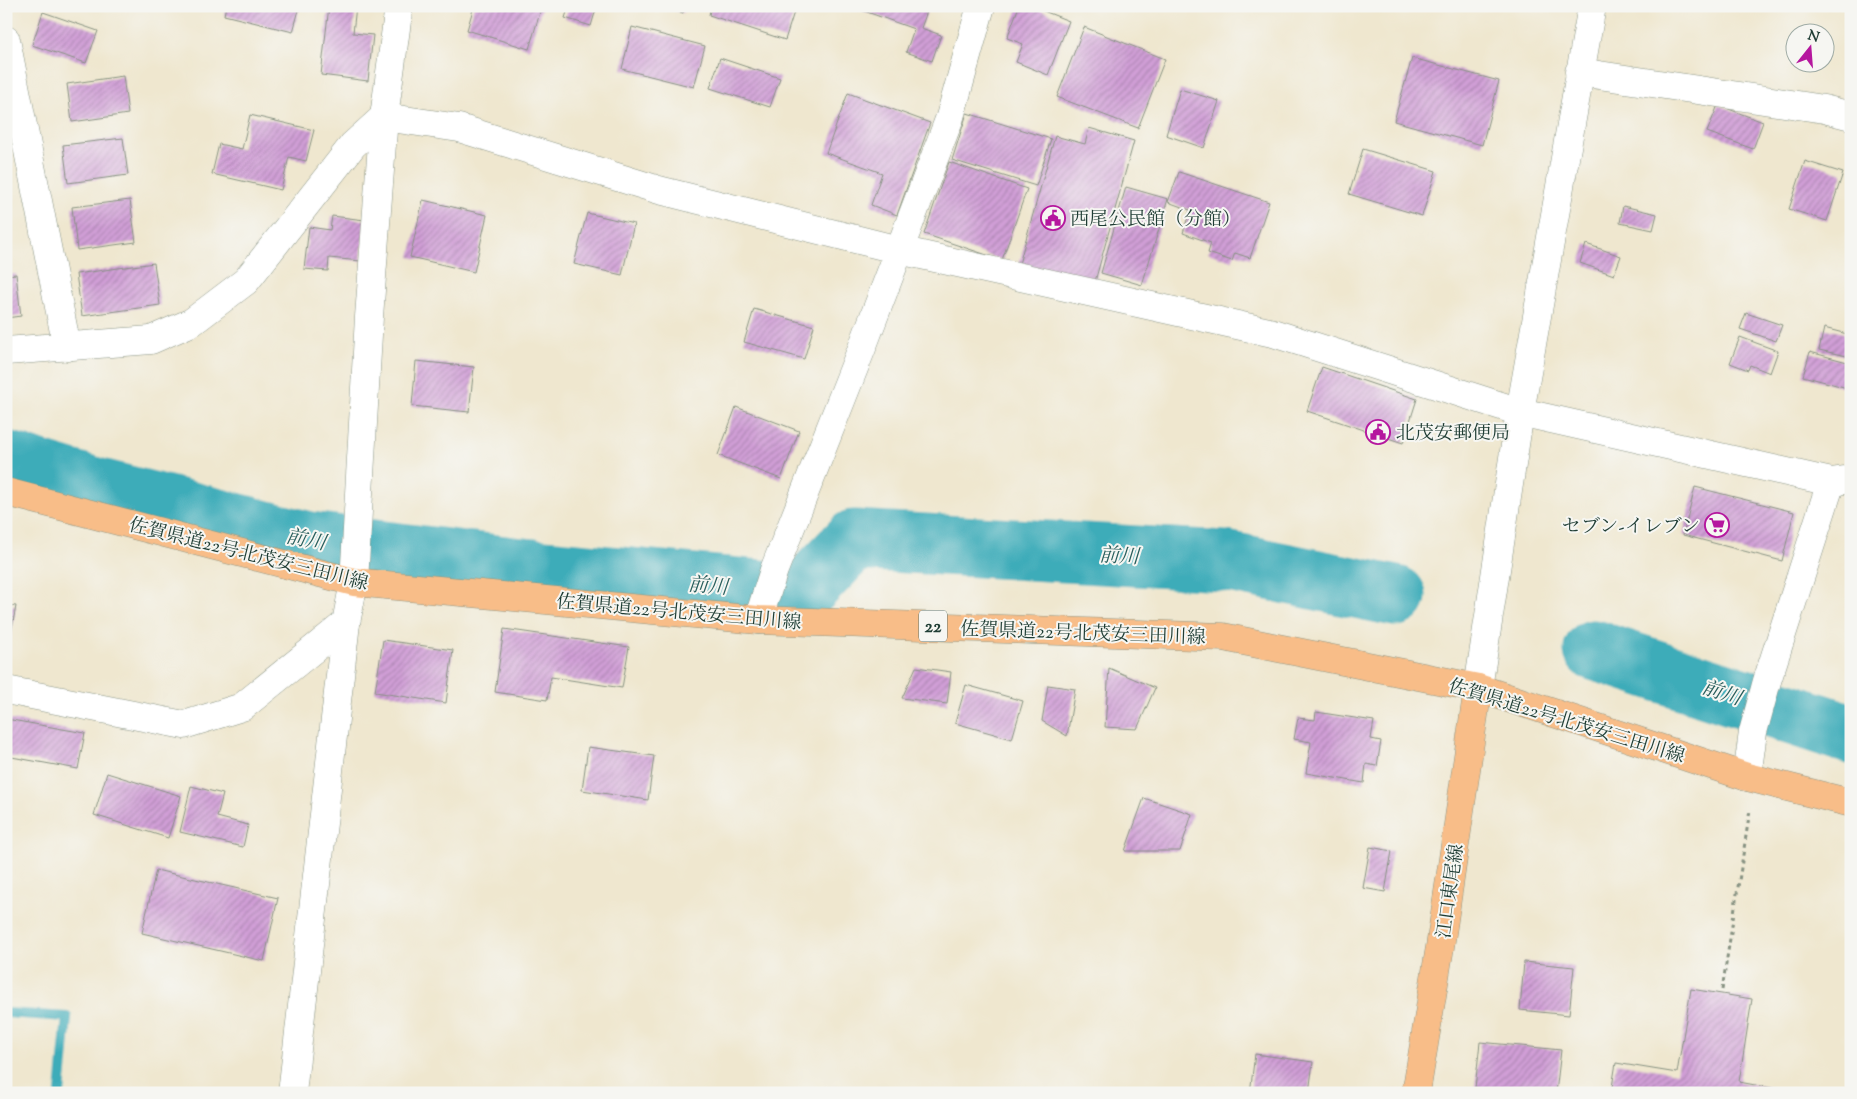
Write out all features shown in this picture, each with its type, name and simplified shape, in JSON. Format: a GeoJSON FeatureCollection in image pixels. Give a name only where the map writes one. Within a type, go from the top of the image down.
{"type":"FeatureCollection","features":[{"type":"Feature","properties":{"kind":"main road","name":"佐賀県道22号北茂安三田川線"},"geometry":{"type":"LineString","coordinates":[[6,492],[354,582],[758,620],[1223,637],[1478,688],[1747,777],[1851,803]]}},
{"type":"Feature","properties":{"kind":"main road","name":"江口東尾線"},"geometry":{"type":"LineString","coordinates":[[1416,1093],[1440,947],[1478,688]]}},
{"type":"Feature","properties":{"kind":"street"},"geometry":{"type":"LineString","coordinates":[[292,1093],[346,623],[354,582],[369,317],[384,117],[399,6]]}},
{"type":"Feature","properties":{"kind":"street"},"geometry":{"type":"LineString","coordinates":[[758,620],[774,570],[950,117],[981,6]]}},
{"type":"Feature","properties":{"kind":"street"},"geometry":{"type":"LineString","coordinates":[[1478,688],[1520,412],[1592,6]]}},
{"type":"Feature","properties":{"kind":"street"},"geometry":{"type":"LineString","coordinates":[[6,40],[67,347]]}},
{"type":"Feature","properties":{"kind":"street"},"geometry":{"type":"LineString","coordinates":[[1579,72],[1786,102],[1851,116]]}},
{"type":"Feature","properties":{"kind":"street"},"geometry":{"type":"LineString","coordinates":[[384,117],[459,128],[534,153],[659,190],[899,250],[1272,333],[1520,412],[1841,481],[1767,681],[1753,732],[1747,777]]}},
{"type":"Feature","properties":{"kind":"street"},"geometry":{"type":"LineString","coordinates":[[6,350],[151,340],[192,322],[246,281],[353,145],[384,117]]}},
{"type":"Feature","properties":{"kind":"street"},"geometry":{"type":"LineString","coordinates":[[6,690],[184,725],[242,707],[346,623]]}},
{"type":"Feature","properties":{"kind":"path"},"geometry":{"type":"LineString","coordinates":[[1722,990],[1750,809]]}},
{"type":"Feature","properties":{"kind":"building"},"geometry":{"type":"Polygon","coordinates":[[[226,6],[300,6],[293,32],[224,15],[226,6]]]}},
{"type":"Feature","properties":{"kind":"building"},"geometry":{"type":"Polygon","coordinates":[[[329,6],[356,6],[353,33],[373,35],[368,81],[321,75],[329,6]]]}},
{"type":"Feature","properties":{"kind":"building"},"geometry":{"type":"Polygon","coordinates":[[[474,6],[542,6],[529,49],[467,30],[474,6]]]}},
{"type":"Feature","properties":{"kind":"building"},"geometry":{"type":"Polygon","coordinates":[[[569,6],[597,6],[591,26],[565,18],[569,6]]]}},
{"type":"Feature","properties":{"kind":"building"},"geometry":{"type":"Polygon","coordinates":[[[662,6],[685,6],[683,13],[662,6]]]}},
{"type":"Feature","properties":{"kind":"building"},"geometry":{"type":"Polygon","coordinates":[[[711,6],[787,6],[795,9],[785,40],[709,15],[711,6]]]}},
{"type":"Feature","properties":{"kind":"building"},"geometry":{"type":"Polygon","coordinates":[[[857,6],[929,6],[921,28],[941,35],[932,61],[906,52],[914,29],[856,8],[857,6]]]}},
{"type":"Feature","properties":{"kind":"building"},"geometry":{"type":"Polygon","coordinates":[[[1019,6],[1031,6],[1069,21],[1048,75],[1016,62],[1023,44],[1007,38],[1019,6]]]}},
{"type":"Feature","properties":{"kind":"building"},"geometry":{"type":"Polygon","coordinates":[[[43,12],[98,31],[86,63],[32,45],[43,12]]]}},
{"type":"Feature","properties":{"kind":"building"},"geometry":{"type":"Polygon","coordinates":[[[632,27],[705,46],[694,87],[622,69],[632,27]]]}},
{"type":"Feature","properties":{"kind":"building"},"geometry":{"type":"Polygon","coordinates":[[[1084,27],[1165,59],[1138,128],[1057,97],[1084,27]]]}},
{"type":"Feature","properties":{"kind":"building"},"geometry":{"type":"Polygon","coordinates":[[[720,58],[780,78],[770,107],[710,88],[720,58]]]}},
{"type":"Feature","properties":{"kind":"building"},"geometry":{"type":"Polygon","coordinates":[[[1412,58],[1499,81],[1482,145],[1394,121],[1412,58]]]}},
{"type":"Feature","properties":{"kind":"building"},"geometry":{"type":"Polygon","coordinates":[[[123,76],[128,114],[72,122],[67,84],[123,76]]]}},
{"type":"Feature","properties":{"kind":"building"},"geometry":{"type":"Polygon","coordinates":[[[1180,89],[1219,101],[1204,148],[1166,135],[1180,89]]]}},
{"type":"Feature","properties":{"kind":"building"},"geometry":{"type":"Polygon","coordinates":[[[848,93],[930,123],[897,215],[871,205],[882,173],[826,153],[848,93]]]}},
{"type":"Feature","properties":{"kind":"building"},"geometry":{"type":"Polygon","coordinates":[[[1718,105],[1763,122],[1753,149],[1707,132],[1718,105]]]}},
{"type":"Feature","properties":{"kind":"building"},"geometry":{"type":"Polygon","coordinates":[[[967,113],[1051,139],[1036,186],[952,160],[967,113]]]}},
{"type":"Feature","properties":{"kind":"building"},"geometry":{"type":"Polygon","coordinates":[[[250,115],[314,130],[306,161],[289,157],[281,190],[212,174],[219,144],[242,149],[250,115]]]}},
{"type":"Feature","properties":{"kind":"building"},"geometry":{"type":"Polygon","coordinates":[[[1089,128],[1134,141],[1094,285],[1019,264],[1055,136],[1085,144],[1089,128]]]}},
{"type":"Feature","properties":{"kind":"building"},"geometry":{"type":"Polygon","coordinates":[[[123,138],[128,175],[68,183],[63,145],[123,138]]]}},
{"type":"Feature","properties":{"kind":"building"},"geometry":{"type":"Polygon","coordinates":[[[1363,149],[1436,171],[1422,216],[1349,194],[1363,149]]]}},
{"type":"Feature","properties":{"kind":"building"},"geometry":{"type":"Polygon","coordinates":[[[1805,161],[1843,173],[1827,221],[1789,209],[1805,161]]]}},
{"type":"Feature","properties":{"kind":"building"},"geometry":{"type":"Polygon","coordinates":[[[949,162],[1027,189],[1002,260],[924,234],[949,162]]]}},
{"type":"Feature","properties":{"kind":"building"},"geometry":{"type":"Polygon","coordinates":[[[1179,172],[1269,202],[1250,258],[1235,253],[1232,261],[1208,253],[1211,243],[1183,233],[1190,210],[1168,202],[1179,172]]]}},
{"type":"Feature","properties":{"kind":"building"},"geometry":{"type":"Polygon","coordinates":[[[1126,187],[1168,199],[1142,285],[1101,273],[1126,187]]]}},
{"type":"Feature","properties":{"kind":"building"},"geometry":{"type":"Polygon","coordinates":[[[130,200],[136,242],[77,250],[72,207],[130,200]]]}},
{"type":"Feature","properties":{"kind":"building"},"geometry":{"type":"Polygon","coordinates":[[[423,200],[487,215],[474,272],[410,257],[423,200]]]}},
{"type":"Feature","properties":{"kind":"building"},"geometry":{"type":"Polygon","coordinates":[[[1623,206],[1657,214],[1653,230],[1620,223],[1623,206]]]}},
{"type":"Feature","properties":{"kind":"building"},"geometry":{"type":"Polygon","coordinates":[[[587,213],[634,224],[622,275],[574,264],[587,213]]]}},
{"type":"Feature","properties":{"kind":"building"},"geometry":{"type":"Polygon","coordinates":[[[332,216],[365,220],[361,261],[329,258],[328,271],[304,269],[309,227],[330,230],[332,216]]]}},
{"type":"Feature","properties":{"kind":"building"},"geometry":{"type":"Polygon","coordinates":[[[1586,244],[1621,256],[1614,275],[1580,263],[1586,244]]]}},
{"type":"Feature","properties":{"kind":"building"},"geometry":{"type":"Polygon","coordinates":[[[154,263],[160,305],[82,316],[76,274],[154,263]]]}},
{"type":"Feature","properties":{"kind":"building"},"geometry":{"type":"Polygon","coordinates":[[[16,274],[21,316],[6,318],[6,275],[16,274]]]}},
{"type":"Feature","properties":{"kind":"building"},"geometry":{"type":"Polygon","coordinates":[[[754,309],[814,326],[804,359],[744,342],[754,309]]]}},
{"type":"Feature","properties":{"kind":"building"},"geometry":{"type":"Polygon","coordinates":[[[1746,313],[1782,325],[1776,341],[1740,329],[1746,313]]]}},
{"type":"Feature","properties":{"kind":"building"},"geometry":{"type":"Polygon","coordinates":[[[1824,328],[1851,335],[1851,357],[1819,350],[1824,328]]]}},
{"type":"Feature","properties":{"kind":"building"},"geometry":{"type":"Polygon","coordinates":[[[1740,337],[1778,351],[1770,373],[1750,365],[1748,370],[1730,363],[1740,337]]]}},
{"type":"Feature","properties":{"kind":"building"},"geometry":{"type":"Polygon","coordinates":[[[1810,352],[1851,363],[1851,389],[1803,376],[1810,352]]]}},
{"type":"Feature","properties":{"kind":"building"},"geometry":{"type":"Polygon","coordinates":[[[416,361],[474,367],[469,412],[412,406],[416,361]]]}},
{"type":"Feature","properties":{"kind":"building"},"geometry":{"type":"Polygon","coordinates":[[[1322,367],[1417,399],[1403,443],[1307,411],[1322,367]]]}},
{"type":"Feature","properties":{"kind":"building"},"geometry":{"type":"Polygon","coordinates":[[[736,407],[799,431],[781,479],[718,455],[736,407]]]}},
{"type":"Feature","properties":{"kind":"building"},"geometry":{"type":"Polygon","coordinates":[[[1695,487],[1794,512],[1782,561],[1683,535],[1695,487]]]}},
{"type":"Feature","properties":{"kind":"building"},"geometry":{"type":"Polygon","coordinates":[[[6,605],[16,606],[7,655],[6,655],[6,605]]]}},
{"type":"Feature","properties":{"kind":"building"},"geometry":{"type":"Polygon","coordinates":[[[504,629],[629,647],[622,688],[551,677],[547,700],[495,692],[504,629]]]}},
{"type":"Feature","properties":{"kind":"building"},"geometry":{"type":"Polygon","coordinates":[[[383,640],[453,650],[446,703],[375,692],[383,640]]]}},
{"type":"Feature","properties":{"kind":"building"},"geometry":{"type":"Polygon","coordinates":[[[916,667],[951,672],[947,704],[902,698],[916,667]]]}},
{"type":"Feature","properties":{"kind":"building"},"geometry":{"type":"Polygon","coordinates":[[[1109,668],[1155,688],[1137,729],[1105,727],[1109,668]]]}},
{"type":"Feature","properties":{"kind":"building"},"geometry":{"type":"Polygon","coordinates":[[[966,685],[1023,701],[1012,739],[955,723],[966,685]]]}},
{"type":"Feature","properties":{"kind":"building"},"geometry":{"type":"Polygon","coordinates":[[[1048,685],[1075,689],[1067,736],[1042,721],[1048,685]]]}},
{"type":"Feature","properties":{"kind":"building"},"geometry":{"type":"Polygon","coordinates":[[[1316,712],[1374,721],[1371,739],[1381,741],[1377,766],[1366,764],[1364,783],[1306,773],[1311,742],[1294,739],[1298,718],[1315,720],[1316,712]]]}},
{"type":"Feature","properties":{"kind":"building"},"geometry":{"type":"Polygon","coordinates":[[[6,719],[85,733],[78,769],[6,756],[6,719]]]}},
{"type":"Feature","properties":{"kind":"building"},"geometry":{"type":"Polygon","coordinates":[[[588,747],[654,756],[648,800],[582,790],[588,747]]]}},
{"type":"Feature","properties":{"kind":"building"},"geometry":{"type":"Polygon","coordinates":[[[107,773],[181,796],[168,838],[94,815],[107,773]]]}},
{"type":"Feature","properties":{"kind":"building"},"geometry":{"type":"Polygon","coordinates":[[[191,786],[223,794],[217,817],[248,825],[243,847],[180,832],[191,786]]]}},
{"type":"Feature","properties":{"kind":"building"},"geometry":{"type":"Polygon","coordinates":[[[1144,798],[1192,814],[1180,851],[1125,851],[1144,798]]]}},
{"type":"Feature","properties":{"kind":"building"},"geometry":{"type":"Polygon","coordinates":[[[1370,847],[1392,851],[1385,892],[1363,888],[1370,847]]]}},
{"type":"Feature","properties":{"kind":"building"},"geometry":{"type":"Polygon","coordinates":[[[156,870],[278,898],[264,961],[142,933],[156,870]]]}},
{"type":"Feature","properties":{"kind":"building"},"geometry":{"type":"Polygon","coordinates":[[[1524,962],[1574,967],[1569,1015],[1520,1010],[1524,962]]]}},
{"type":"Feature","properties":{"kind":"building"},"geometry":{"type":"Polygon","coordinates":[[[1691,989],[1752,999],[1739,1082],[1798,1093],[1611,1093],[1616,1063],[1677,1073],[1691,989]]]}},
{"type":"Feature","properties":{"kind":"building"},"geometry":{"type":"Polygon","coordinates":[[[1480,1042],[1561,1050],[1556,1093],[1527,1093],[1475,1088],[1480,1042]]]}},
{"type":"Feature","properties":{"kind":"building"},"geometry":{"type":"Polygon","coordinates":[[[1255,1054],[1313,1062],[1309,1093],[1250,1093],[1255,1054]]]}},
{"type":"Feature","properties":{"kind":"waterway","name":"前川"},"geometry":{"type":"LineString","coordinates":[[6,461],[96,488],[310,542],[513,567],[802,594],[854,540],[1225,561],[1396,596]]}},
{"type":"Feature","properties":{"kind":"waterway","name":"前川"},"geometry":{"type":"LineString","coordinates":[[1594,650],[1851,734]]}},
{"type":"Feature","properties":{"kind":"waterway"},"geometry":{"type":"LineString","coordinates":[[6,1013],[67,1017],[60,1093]]}},
{"type":"Feature","properties":{"kind":"place","name":"西尾公民館（分館）"},"geometry":{"type":"Point","coordinates":[1053,218]}},
{"type":"Feature","properties":{"kind":"place","name":"北茂安郵便局"},"geometry":{"type":"Point","coordinates":[1378,432]}},
{"type":"Feature","properties":{"kind":"place","name":"セブン-イレブン"},"geometry":{"type":"Point","coordinates":[1717,525]}}]}
